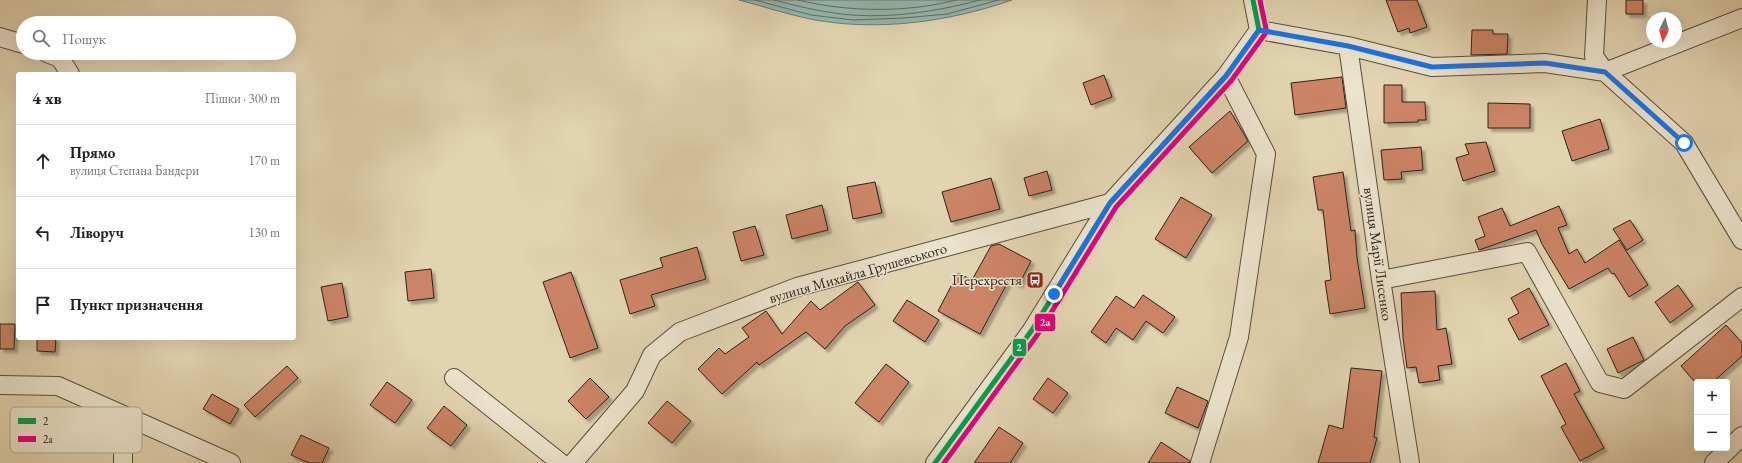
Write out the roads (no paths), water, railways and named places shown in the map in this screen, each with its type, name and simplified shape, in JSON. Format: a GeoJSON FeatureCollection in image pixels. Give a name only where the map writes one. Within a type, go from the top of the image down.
{"type":"FeatureCollection","features":[{"type":"Feature","properties":{"kind":"street"},"geometry":{"type":"LineString","coordinates":[[935,463],[1032,330],[1110,203],[1226,76],[1259,30],[1254,0]]}},
{"type":"Feature","properties":{"kind":"street"},"geometry":{"type":"LineString","coordinates":[[1596,0],[1594,56],[1605,72],[1684,143],[1742,240]]}},
{"type":"Feature","properties":{"kind":"street"},"geometry":{"type":"LineString","coordinates":[[1259,30],[1348,46],[1432,67],[1545,63],[1605,72],[1742,18]]}},
{"type":"Feature","properties":{"kind":"street"},"geometry":{"type":"LineString","coordinates":[[0,37],[16,42]]}},
{"type":"Feature","properties":{"kind":"street","name":"вулиця Марії Лисенко"},"geometry":{"type":"LineString","coordinates":[[1348,46],[1381,280],[1410,463]]}},
{"type":"Feature","properties":{"kind":"street"},"geometry":{"type":"LineString","coordinates":[[61,60],[69,72]]}},
{"type":"Feature","properties":{"kind":"street"},"geometry":{"type":"LineString","coordinates":[[1200,463],[1240,337],[1266,154],[1226,76]]}},
{"type":"Feature","properties":{"kind":"street","name":"вулиця Михайла Грушевського"},"geometry":{"type":"LineString","coordinates":[[573,463],[635,391],[652,355],[680,332],[797,287],[1110,203]]}},
{"type":"Feature","properties":{"kind":"street"},"geometry":{"type":"LineString","coordinates":[[1381,280],[1528,252],[1600,384],[1624,389],[1742,297]]}},
{"type":"Feature","properties":{"kind":"street"},"geometry":{"type":"LineString","coordinates":[[454,378],[560,463]]}},
{"type":"Feature","properties":{"kind":"street"},"geometry":{"type":"LineString","coordinates":[[0,385],[58,386],[105,407]]}},
{"type":"Feature","properties":{"kind":"street"},"geometry":{"type":"LineString","coordinates":[[142,423],[231,463]]}},
{"type":"Feature","properties":{"kind":"street"},"geometry":{"type":"LineString","coordinates":[[1714,463],[1742,436]]}},
{"type":"Feature","properties":{"kind":"water"},"geometry":{"type":"Polygon","coordinates":[[[739,0],[1012,0],[988,8],[938,19],[912,23],[861,25],[810,19],[739,0]]]}},
{"type":"Feature","properties":{"kind":"place","name":"Перехрестя"},"geometry":{"type":"Point","coordinates":[1035,280]}}]}
